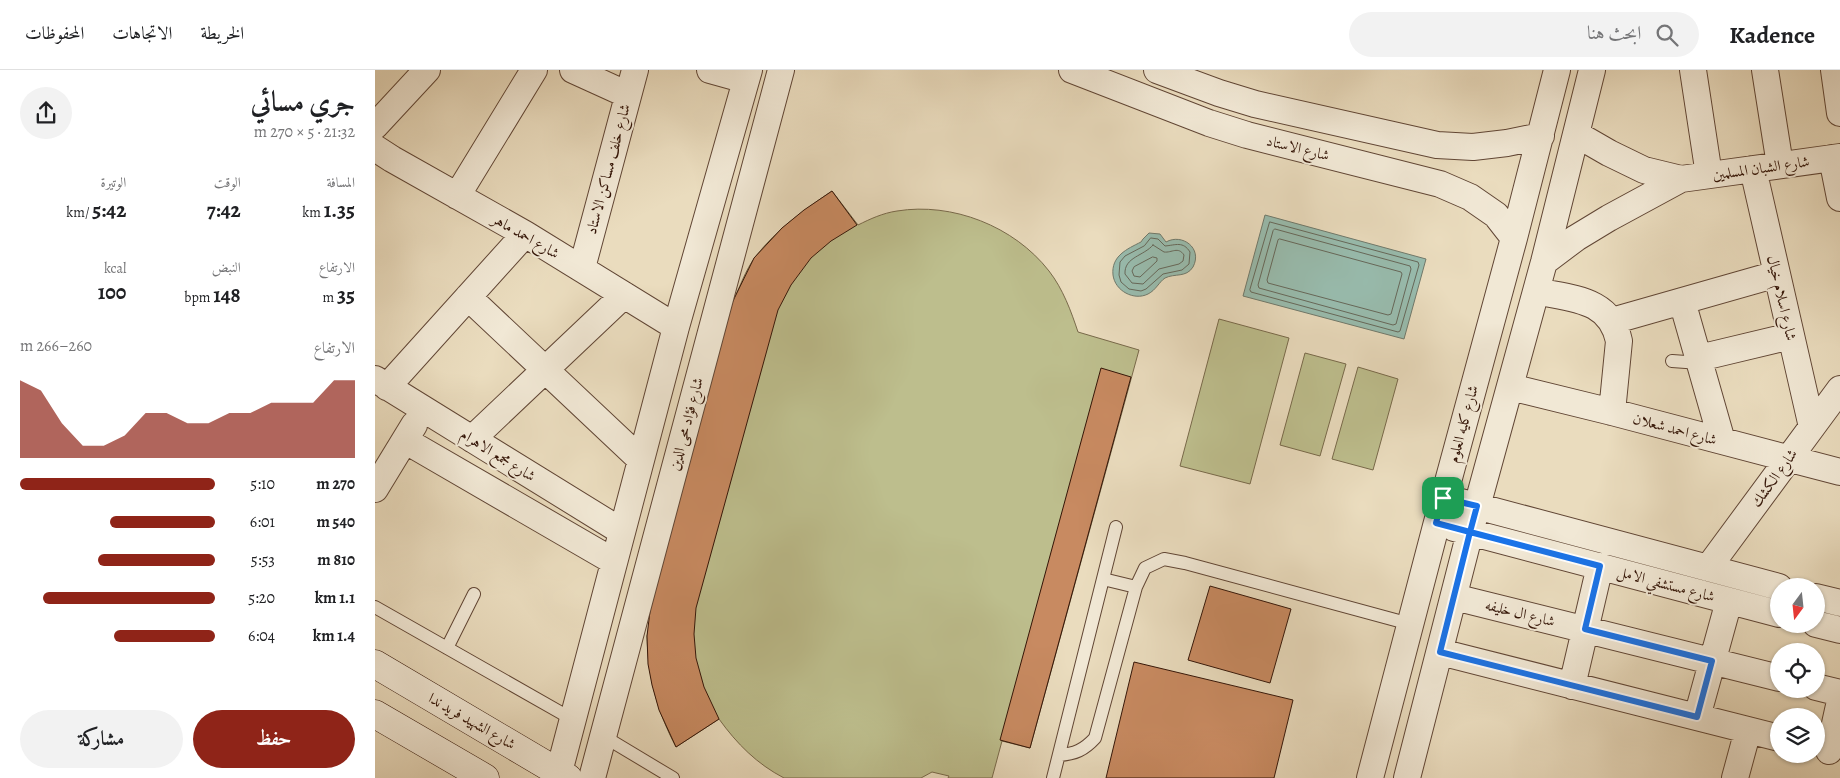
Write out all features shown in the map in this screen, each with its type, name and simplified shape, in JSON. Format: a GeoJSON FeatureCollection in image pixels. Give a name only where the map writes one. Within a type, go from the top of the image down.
{"type":"FeatureCollection","features":[{"type":"Feature","properties":{"kind":"main road","name":"شارع الشهيد فريد ندا"},"geometry":{"type":"LineString","coordinates":[[375,664],[564,775]]}},
{"type":"Feature","properties":{"kind":"main road"},"geometry":{"type":"LineString","coordinates":[[375,714],[485,778]]}},
{"type":"Feature","properties":{"kind":"street"},"geometry":{"type":"LineString","coordinates":[[375,126],[427,70]]}},
{"type":"Feature","properties":{"kind":"street"},"geometry":{"type":"LineString","coordinates":[[457,196],[534,70]]}},
{"type":"Feature","properties":{"kind":"street"},"geometry":{"type":"LineString","coordinates":[[573,70],[631,82]]}},
{"type":"Feature","properties":{"kind":"street"},"geometry":{"type":"LineString","coordinates":[[564,775],[572,719],[613,560],[676,327],[748,75],[711,70]]}},
{"type":"Feature","properties":{"kind":"street","name":"شارع فؤاد محى الدين"},"geometry":{"type":"LineString","coordinates":[[592,778],[781,70]]}},
{"type":"Feature","properties":{"kind":"street","name":"شارع الاستاد"},"geometry":{"type":"LineString","coordinates":[[1072,70],[1209,123],[1247,135],[1440,184],[1470,197],[1496,215],[1514,238]]}},
{"type":"Feature","properties":{"kind":"street"},"geometry":{"type":"LineString","coordinates":[[1157,70],[1255,104],[1437,144],[1473,147],[1541,136]]}},
{"type":"Feature","properties":{"kind":"street","name":"شارع كليه العلوم"},"geometry":{"type":"LineString","coordinates":[[1370,778],[1557,70]]}},
{"type":"Feature","properties":{"kind":"street"},"geometry":{"type":"LineString","coordinates":[[1407,778],[1470,532],[1544,262],[1592,70]]}},
{"type":"Feature","properties":{"kind":"street"},"geometry":{"type":"LineString","coordinates":[[1693,70],[1709,175]]}},
{"type":"Feature","properties":{"kind":"street"},"geometry":{"type":"LineString","coordinates":[[1765,70],[1780,166]]}},
{"type":"Feature","properties":{"kind":"street"},"geometry":{"type":"LineString","coordinates":[[1834,70],[1840,112]]}},
{"type":"Feature","properties":{"kind":"street","name":"شارع خلف مساكن الاستاد"},"geometry":{"type":"LineString","coordinates":[[581,268],[631,82]]}},
{"type":"Feature","properties":{"kind":"street","name":"شارع الشبان المسلمين"},"geometry":{"type":"LineString","coordinates":[[1576,134],[1644,170],[1681,179]]}},
{"type":"Feature","properties":{"kind":"street","name":"شارع احمد ماهر"},"geometry":{"type":"LineString","coordinates":[[375,148],[525,234],[676,327]]}},
{"type":"Feature","properties":{"kind":"street"},"geometry":{"type":"LineString","coordinates":[[1836,158],[1840,198]]}},
{"type":"Feature","properties":{"kind":"street","name":"شارع الشبان المسلمين"},"geometry":{"type":"LineString","coordinates":[[1544,262],[1609,218],[1681,179],[1836,158]]}},
{"type":"Feature","properties":{"kind":"street","name":"شارع اسلام خيال"},"geometry":{"type":"LineString","coordinates":[[1753,169],[1812,427]]}},
{"type":"Feature","properties":{"kind":"street"},"geometry":{"type":"LineString","coordinates":[[381,383],[468,298],[525,234]]}},
{"type":"Feature","properties":{"kind":"street"},"geometry":{"type":"LineString","coordinates":[[1612,320],[1777,274]]}},
{"type":"Feature","properties":{"kind":"street"},"geometry":{"type":"LineString","coordinates":[[1536,291],[1592,304],[1603,310],[1612,320],[1617,330],[1619,341],[1612,412]]}},
{"type":"Feature","properties":{"kind":"street"},"geometry":{"type":"LineString","coordinates":[[471,439],[624,295]]}},
{"type":"Feature","properties":{"kind":"street"},"geometry":{"type":"LineString","coordinates":[[468,298],[640,459]]}},
{"type":"Feature","properties":{"kind":"street"},"geometry":{"type":"LineString","coordinates":[[1682,301],[1722,441]]}},
{"type":"Feature","properties":{"kind":"street"},"geometry":{"type":"LineString","coordinates":[[1699,360],[1791,336]]}},
{"type":"Feature","properties":{"kind":"street","name":"شارع مجمع الاهرام"},"geometry":{"type":"LineString","coordinates":[[381,383],[621,531]]}},
{"type":"Feature","properties":{"kind":"street","name":"شارع احمد شعلان"},"geometry":{"type":"LineString","coordinates":[[1510,387],[1840,472]]}},
{"type":"Feature","properties":{"kind":"street","name":"شارع الكشك"},"geometry":{"type":"LineString","coordinates":[[1708,568],[1840,389]]}},
{"type":"Feature","properties":{"kind":"street"},"geometry":{"type":"LineString","coordinates":[[376,483],[406,440],[423,409]]}},
{"type":"Feature","properties":{"kind":"street"},"geometry":{"type":"LineString","coordinates":[[406,440],[613,560]]}},
{"type":"Feature","properties":{"kind":"street","name":"شارع مستشفي الامل"},"geometry":{"type":"LineString","coordinates":[[1443,498],[1770,585]]}},
{"type":"Feature","properties":{"kind":"street","name":"شارع مستشفي الامل"},"geometry":{"type":"LineString","coordinates":[[1436,523],[1770,612]]}},
{"type":"Feature","properties":{"kind":"street"},"geometry":{"type":"LineString","coordinates":[[1572,686],[1600,566]]}},
{"type":"Feature","properties":{"kind":"street","name":"شارع ال خليفه"},"geometry":{"type":"LineString","coordinates":[[1454,597],[1770,676]]}},
{"type":"Feature","properties":{"kind":"street"},"geometry":{"type":"LineString","coordinates":[[1825,599],[1840,603]]}},
{"type":"Feature","properties":{"kind":"street"},"geometry":{"type":"LineString","coordinates":[[1697,717],[1729,601]]}},
{"type":"Feature","properties":{"kind":"street"},"geometry":{"type":"LineString","coordinates":[[1825,626],[1840,630]]}},
{"type":"Feature","properties":{"kind":"street"},"geometry":{"type":"LineString","coordinates":[[1440,652],[1770,736]]}},
{"type":"Feature","properties":{"kind":"street"},"geometry":{"type":"LineString","coordinates":[[1825,689],[1840,693]]}},
{"type":"Feature","properties":{"kind":"street"},"geometry":{"type":"LineString","coordinates":[[1828,750],[1840,701]]}},
{"type":"Feature","properties":{"kind":"street"},"geometry":{"type":"LineString","coordinates":[[572,719],[603,736]]}},
{"type":"Feature","properties":{"kind":"street"},"geometry":{"type":"LineString","coordinates":[[1735,778],[1748,730]]}},
{"type":"Feature","properties":{"kind":"lane"},"geometry":{"type":"LineString","coordinates":[[1672,361],[1699,360]]}},
{"type":"Feature","properties":{"kind":"lane"},"geometry":{"type":"LineString","coordinates":[[1053,778],[1116,527]]}},
{"type":"Feature","properties":{"kind":"lane"},"geometry":{"type":"LineString","coordinates":[[1059,755],[1079,752],[1095,738],[1136,587],[1145,568],[1164,559],[1410,624]]}},
{"type":"Feature","properties":{"kind":"lane"},"geometry":{"type":"LineString","coordinates":[[1103,579],[1136,587]]}},
{"type":"Feature","properties":{"kind":"lane"},"geometry":{"type":"LineString","coordinates":[[447,648],[474,594]]}},
{"type":"Feature","properties":{"kind":"lane"},"geometry":{"type":"LineString","coordinates":[[375,608],[572,719]]}},
{"type":"Feature","properties":{"kind":"lane"},"geometry":{"type":"LineString","coordinates":[[603,736],[673,778]]}},
{"type":"Feature","properties":{"kind":"green space"},"geometry":{"type":"Polygon","coordinates":[[[832,191],[858,225],[887,213],[918,209],[960,214],[1000,230],[1018,241],[1035,255],[1049,271],[1062,293],[1078,332],[1139,350],[1030,748],[1002,741],[992,778],[948,778],[949,776],[932,772],[921,778],[784,778],[748,753],[719,719],[676,747],[669,734],[655,693],[649,666],[647,636],[731,305],[749,267],[764,246],[791,220],[832,191]]]}},
{"type":"Feature","properties":{"kind":"green space"},"geometry":{"type":"Polygon","coordinates":[[[1219,319],[1289,338],[1250,484],[1180,466],[1219,319]]]}},
{"type":"Feature","properties":{"kind":"green space"},"geometry":{"type":"Polygon","coordinates":[[[1305,353],[1346,364],[1320,456],[1280,445],[1305,353]]]}},
{"type":"Feature","properties":{"kind":"green space"},"geometry":{"type":"Polygon","coordinates":[[[1358,367],[1398,379],[1373,470],[1332,459],[1358,367]]]}},
{"type":"Feature","properties":{"kind":"water"},"geometry":{"type":"Polygon","coordinates":[[[1265,215],[1426,259],[1404,339],[1243,296],[1265,215]]]}},
{"type":"Feature","properties":{"kind":"water"},"geometry":{"type":"Polygon","coordinates":[[[1149,233],[1160,234],[1166,242],[1178,239],[1189,244],[1195,254],[1193,267],[1187,273],[1165,278],[1148,294],[1143,296],[1131,295],[1117,286],[1113,275],[1113,268],[1121,254],[1141,242],[1149,233]]]}},
{"type":"Feature","properties":{"kind":"building"},"geometry":{"type":"Polygon","coordinates":[[[832,191],[857,225],[831,241],[811,258],[791,285],[778,310],[696,608],[694,634],[696,658],[704,687],[719,719],[676,747],[659,710],[648,664],[647,636],[651,603],[731,305],[754,258],[782,228],[832,191]]]}},
{"type":"Feature","properties":{"kind":"building"},"geometry":{"type":"Polygon","coordinates":[[[1101,368],[1131,377],[1030,748],[1000,740],[1101,368]]]}},
{"type":"Feature","properties":{"kind":"building"},"geometry":{"type":"Polygon","coordinates":[[[1210,586],[1291,609],[1270,683],[1188,660],[1210,586]]]}},
{"type":"Feature","properties":{"kind":"building"},"geometry":{"type":"Polygon","coordinates":[[[1134,662],[1293,700],[1274,778],[1106,778],[1134,662]]]}},
{"type":"Feature","properties":{"kind":"route"},"geometry":{"type":"LineString","coordinates":[[1443,498],[1436,523],[1470,532],[1440,652],[1697,717],[1712,661],[1585,629],[1600,566],[1470,532],[1477,506],[1443,498]]}}]}
